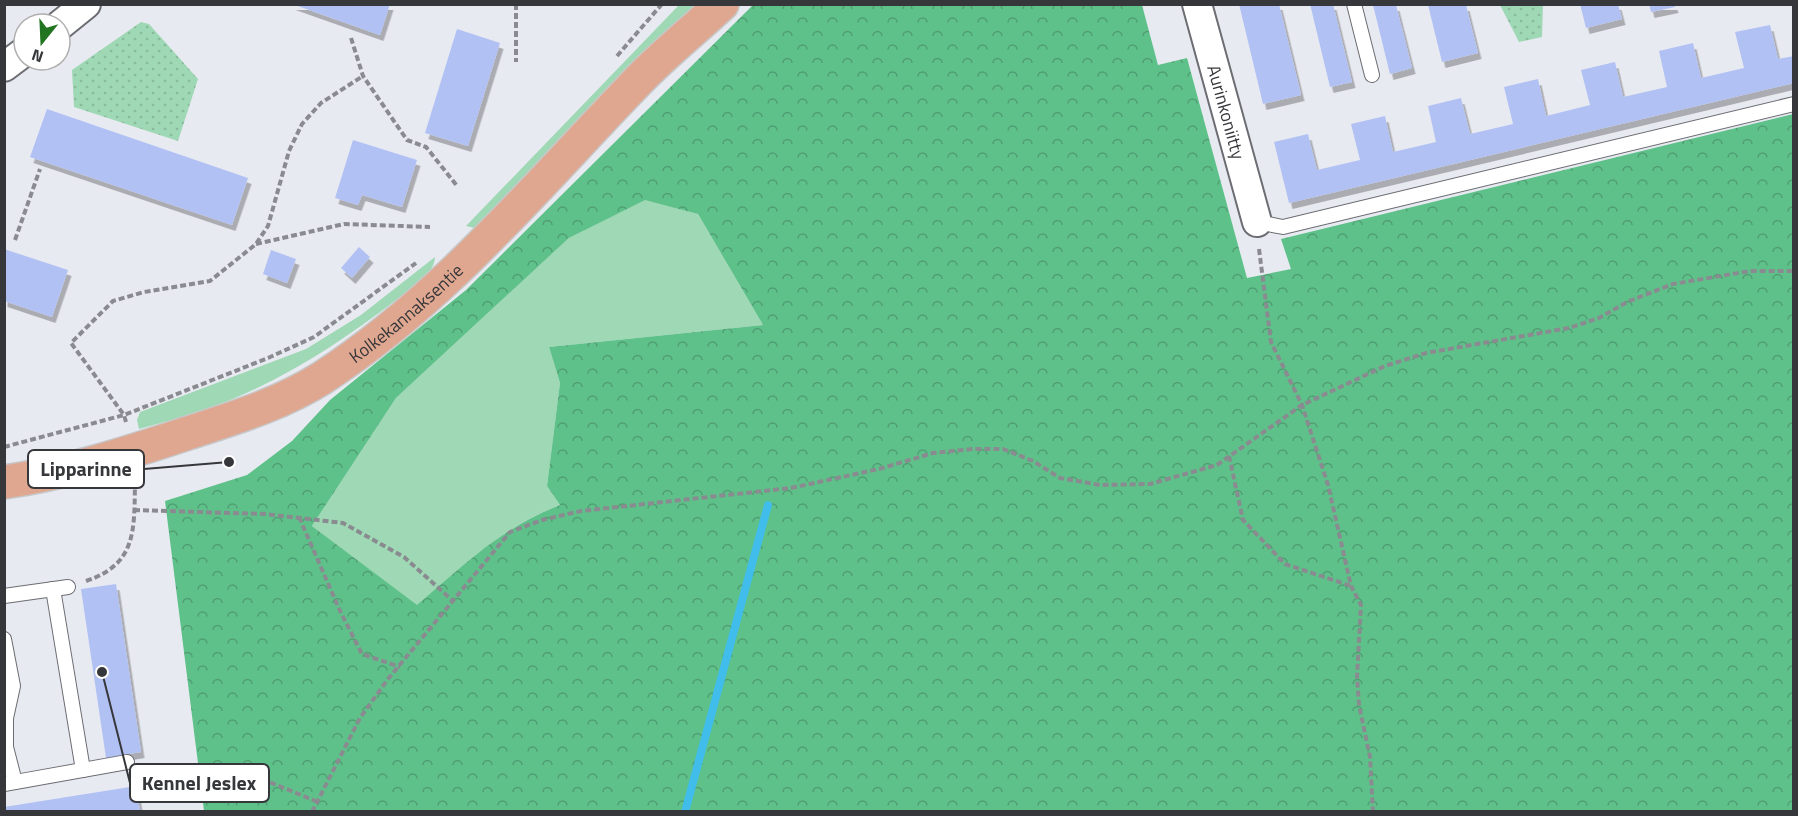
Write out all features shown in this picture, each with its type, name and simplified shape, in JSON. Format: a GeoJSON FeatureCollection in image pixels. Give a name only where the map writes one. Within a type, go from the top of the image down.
{"type":"FeatureCollection","features":[{"type":"Feature","properties":{"kind":"main road","name":"Kolkekannaksentie"},"geometry":{"type":"LineString","coordinates":[[4,482],[43,476],[177,437],[258,410],[321,379],[400,321],[473,255],[640,78],[722,4]]}},
{"type":"Feature","properties":{"kind":"street"},"geometry":{"type":"LineString","coordinates":[[72,15],[86,4]]}},
{"type":"Feature","properties":{"kind":"street","name":"Aurinkoniitty"},"geometry":{"type":"LineString","coordinates":[[1197,4],[1257,222]]}},
{"type":"Feature","properties":{"kind":"lane"},"geometry":{"type":"LineString","coordinates":[[1354,4],[1372,75]]}},
{"type":"Feature","properties":{"kind":"lane"},"geometry":{"type":"LineString","coordinates":[[1257,222],[1283,227],[1794,104]]}},
{"type":"Feature","properties":{"kind":"lane"},"geometry":{"type":"LineString","coordinates":[[4,596],[68,587]]}},
{"type":"Feature","properties":{"kind":"lane"},"geometry":{"type":"LineString","coordinates":[[53,589],[82,770]]}},
{"type":"Feature","properties":{"kind":"lane"},"geometry":{"type":"LineString","coordinates":[[4,639],[13,686],[6,718],[10,783],[127,762]]}},
{"type":"Feature","properties":{"kind":"path"},"geometry":{"type":"LineString","coordinates":[[516,4],[516,62]]}},
{"type":"Feature","properties":{"kind":"path"},"geometry":{"type":"LineString","coordinates":[[610,65],[662,4]]}},
{"type":"Feature","properties":{"kind":"path"},"geometry":{"type":"LineString","coordinates":[[351,38],[363,76],[407,140],[426,147],[458,188]]}},
{"type":"Feature","properties":{"kind":"path"},"geometry":{"type":"LineString","coordinates":[[124,415],[71,343],[113,301],[144,292],[210,281],[256,244],[268,226],[289,151],[302,124],[321,103],[363,76]]}},
{"type":"Feature","properties":{"kind":"path"},"geometry":{"type":"LineString","coordinates":[[15,240],[40,169]]}},
{"type":"Feature","properties":{"kind":"path"},"geometry":{"type":"LineString","coordinates":[[1257,222],[1271,342],[1302,405],[1328,485],[1351,586],[1361,605],[1357,677],[1359,705],[1370,757],[1373,812]]}},
{"type":"Feature","properties":{"kind":"path"},"geometry":{"type":"LineString","coordinates":[[256,244],[344,224],[430,227]]}},
{"type":"Feature","properties":{"kind":"path","name":"Kolkekannaksentie"},"geometry":{"type":"LineString","coordinates":[[4,447],[124,415],[268,358],[314,337],[420,260]]}},
{"type":"Feature","properties":{"kind":"path"},"geometry":{"type":"LineString","coordinates":[[312,812],[336,760],[360,718],[399,667],[510,532],[542,520],[581,511],[791,488],[879,469],[933,453],[973,449],[1003,448],[1033,461],[1060,478],[1100,485],[1150,484],[1217,465],[1302,405],[1385,366],[1426,353],[1569,328],[1599,318],[1627,302],[1673,284],[1750,271],[1794,271]]}},
{"type":"Feature","properties":{"kind":"path"},"geometry":{"type":"LineString","coordinates":[[1229,456],[1243,519],[1285,564],[1351,586]]}},
{"type":"Feature","properties":{"kind":"path"},"geometry":{"type":"LineString","coordinates":[[68,587],[98,577],[117,567],[128,546],[134,510],[135,483]]}},
{"type":"Feature","properties":{"kind":"path"},"geometry":{"type":"LineString","coordinates":[[134,510],[299,516],[343,524],[404,557],[452,600]]}},
{"type":"Feature","properties":{"kind":"path"},"geometry":{"type":"LineString","coordinates":[[299,516],[340,613],[362,654],[399,667]]}},
{"type":"Feature","properties":{"kind":"path"},"geometry":{"type":"LineString","coordinates":[[200,778],[250,774],[318,802]]}},
{"type":"Feature","properties":{"kind":"green space"},"geometry":{"type":"Polygon","coordinates":[[[679,5],[695,5],[475,228],[466,226],[679,5]]]}},
{"type":"Feature","properties":{"kind":"green space"},"geometry":{"type":"Polygon","coordinates":[[[753,5],[1142,5],[1158,65],[1187,58],[1247,278],[1291,269],[1281,239],[1793,114],[1793,811],[204,811],[165,501],[247,475],[292,441],[330,400],[466,290],[753,5]],[[645,200],[569,238],[396,398],[312,526],[417,605],[501,536],[539,514],[560,505],[547,486],[560,383],[549,347],[763,325],[698,214],[645,200]]]}},
{"type":"Feature","properties":{"kind":"green space"},"geometry":{"type":"Polygon","coordinates":[[[1500,5],[1543,5],[1542,37],[1519,42],[1500,5]]]}},
{"type":"Feature","properties":{"kind":"green space"},"geometry":{"type":"Polygon","coordinates":[[[141,22],[149,24],[198,79],[178,141],[74,107],[72,70],[141,22]]]}},
{"type":"Feature","properties":{"kind":"green space"},"geometry":{"type":"Polygon","coordinates":[[[645,199],[698,214],[763,325],[549,347],[560,383],[547,486],[560,505],[540,513],[502,535],[417,606],[312,526],[396,398],[569,238],[645,199]]]}},
{"type":"Feature","properties":{"kind":"green space"},"geometry":{"type":"Polygon","coordinates":[[[435,257],[434,264],[426,276],[414,287],[307,361],[235,398],[201,411],[139,429],[137,420],[140,412],[306,349],[361,315],[435,257]]]}},
{"type":"Feature","properties":{"kind":"building"},"geometry":{"type":"Polygon","coordinates":[[[292,4],[390,4],[380,35],[292,4]]]}},
{"type":"Feature","properties":{"kind":"building"},"geometry":{"type":"Polygon","coordinates":[[[1239,4],[1279,4],[1301,95],[1263,104],[1239,4]]]}},
{"type":"Feature","properties":{"kind":"building"},"geometry":{"type":"Polygon","coordinates":[[[1310,4],[1333,4],[1352,82],[1330,87],[1310,4]]]}},
{"type":"Feature","properties":{"kind":"building"},"geometry":{"type":"Polygon","coordinates":[[[1580,4],[1618,4],[1622,19],[1586,28],[1580,4]]]}},
{"type":"Feature","properties":{"kind":"building"},"geometry":{"type":"Polygon","coordinates":[[[1649,4],[1674,4],[1675,7],[1651,12],[1649,4]]]}},
{"type":"Feature","properties":{"kind":"building"},"geometry":{"type":"Polygon","coordinates":[[[1373,5],[1396,5],[1412,68],[1390,74],[1373,5]]]}},
{"type":"Feature","properties":{"kind":"building"},"geometry":{"type":"Polygon","coordinates":[[[1428,5],[1466,5],[1478,53],[1442,62],[1428,5]]]}},
{"type":"Feature","properties":{"kind":"building"},"geometry":{"type":"Polygon","coordinates":[[[1770,25],[1778,59],[1794,56],[1794,83],[1289,203],[1274,142],[1308,134],[1317,170],[1360,160],[1351,124],[1385,116],[1393,152],[1436,142],[1428,106],[1461,98],[1470,134],[1513,124],[1504,87],[1538,79],[1546,116],[1590,105],[1581,70],[1615,62],[1623,97],[1667,87],[1659,51],[1693,43],[1701,78],[1744,68],[1735,32],[1770,25]]]}},
{"type":"Feature","properties":{"kind":"building"},"geometry":{"type":"Polygon","coordinates":[[[457,29],[500,43],[468,146],[425,133],[457,29]]]}},
{"type":"Feature","properties":{"kind":"building"},"geometry":{"type":"Polygon","coordinates":[[[47,109],[248,178],[232,225],[30,157],[47,109]]]}},
{"type":"Feature","properties":{"kind":"building"},"geometry":{"type":"Polygon","coordinates":[[[353,140],[417,160],[402,207],[362,195],[358,205],[335,198],[353,140]]]}},
{"type":"Feature","properties":{"kind":"building"},"geometry":{"type":"Polygon","coordinates":[[[359,247],[370,257],[352,278],[341,268],[359,247]]]}},
{"type":"Feature","properties":{"kind":"building"},"geometry":{"type":"Polygon","coordinates":[[[4,249],[68,270],[52,317],[4,301],[4,249]]]}},
{"type":"Feature","properties":{"kind":"building"},"geometry":{"type":"Polygon","coordinates":[[[271,250],[296,259],[287,283],[263,274],[271,250]]]}},
{"type":"Feature","properties":{"kind":"building"},"geometry":{"type":"Polygon","coordinates":[[[116,584],[141,752],[106,758],[81,589],[116,584]]]}},
{"type":"Feature","properties":{"kind":"building"},"geometry":{"type":"Polygon","coordinates":[[[136,786],[140,812],[4,812],[4,807],[136,786]]]}},
{"type":"Feature","properties":{"kind":"waterway"},"geometry":{"type":"LineString","coordinates":[[685,812],[768,505]]}},
{"type":"Feature","properties":{"kind":"place","name":"Lipparinne"},"geometry":{"type":"Point","coordinates":[229,462]}},
{"type":"Feature","properties":{"kind":"place","name":"Kennel Jeslex"},"geometry":{"type":"Point","coordinates":[102,672]}}]}
